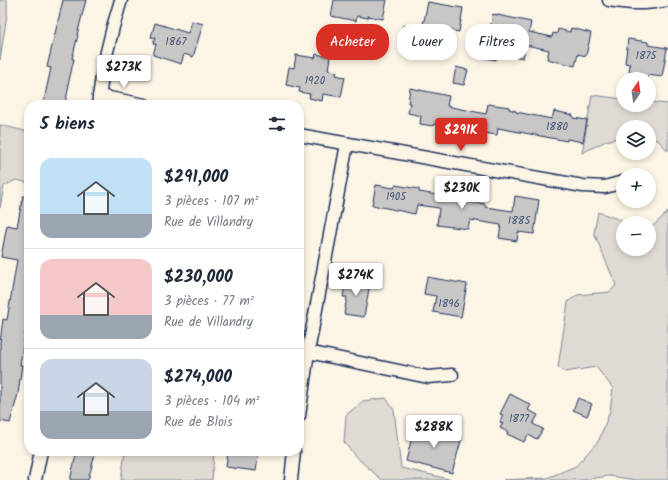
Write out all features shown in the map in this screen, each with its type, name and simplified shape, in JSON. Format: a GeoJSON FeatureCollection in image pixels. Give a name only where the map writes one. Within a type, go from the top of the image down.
{"type":"FeatureCollection","features":[{"type":"Feature","properties":{"kind":"street"},"geometry":{"type":"LineString","coordinates":[[99,100],[114,20],[121,0]]}},
{"type":"Feature","properties":{"kind":"street"},"geometry":{"type":"LineString","coordinates":[[610,0],[632,4],[649,4],[668,0]]}},
{"type":"Feature","properties":{"kind":"street"},"geometry":{"type":"LineString","coordinates":[[304,136],[583,186],[605,187],[616,184]]}},
{"type":"Feature","properties":{"kind":"street"},"geometry":{"type":"LineString","coordinates":[[304,380],[308,352],[348,144]]}},
{"type":"Feature","properties":{"kind":"street"},"geometry":{"type":"LineString","coordinates":[[308,352],[428,377],[452,376]]}},
{"type":"Feature","properties":{"kind":"street"},"geometry":{"type":"LineString","coordinates":[[35,480],[39,456]]}},
{"type":"Feature","properties":{"kind":"street"},"geometry":{"type":"LineString","coordinates":[[292,480],[294,456]]}},
{"type":"Feature","properties":{"kind":"shaded area"},"geometry":{"type":"Polygon","coordinates":[[[0,0],[7,0],[7,14],[0,60],[0,0]]]}},
{"type":"Feature","properties":{"kind":"shaded area"},"geometry":{"type":"Polygon","coordinates":[[[592,95],[616,98],[616,112],[656,112],[656,103],[668,104],[668,151],[658,140],[656,140],[656,120],[616,120],[616,139],[606,141],[582,153],[592,95]]]}},
{"type":"Feature","properties":{"kind":"shaded area"},"geometry":{"type":"Polygon","coordinates":[[[0,125],[24,131],[24,182],[16,180],[4,186],[0,208],[0,125]]]}},
{"type":"Feature","properties":{"kind":"shaded area"},"geometry":{"type":"Polygon","coordinates":[[[598,212],[616,218],[616,256],[656,256],[656,223],[668,212],[668,480],[637,480],[609,476],[582,480],[503,480],[547,478],[576,466],[599,440],[610,411],[613,388],[596,367],[565,372],[558,367],[568,302],[577,295],[610,292],[616,285],[594,233],[598,212]]]}},
{"type":"Feature","properties":{"kind":"shaded area"},"geometry":{"type":"Polygon","coordinates":[[[386,398],[394,410],[401,468],[453,480],[382,480],[355,456],[344,442],[346,415],[363,401],[386,398]]]}},
{"type":"Feature","properties":{"kind":"shaded area"},"geometry":{"type":"Polygon","coordinates":[[[124,456],[214,456],[212,480],[121,480],[124,456]]]}},
{"type":"Feature","properties":{"kind":"building"},"geometry":{"type":"Polygon","coordinates":[[[63,0],[86,0],[72,59],[74,59],[66,100],[44,100],[51,68],[47,67],[63,0]]]}},
{"type":"Feature","properties":{"kind":"building"},"geometry":{"type":"Polygon","coordinates":[[[334,0],[387,0],[383,19],[368,16],[368,18],[357,16],[356,21],[331,16],[334,0]]]}},
{"type":"Feature","properties":{"kind":"building"},"geometry":{"type":"Polygon","coordinates":[[[428,2],[463,8],[459,32],[457,32],[457,24],[423,24],[428,2]]]}},
{"type":"Feature","properties":{"kind":"building"},"geometry":{"type":"Polygon","coordinates":[[[493,14],[531,22],[529,32],[529,24],[491,24],[493,14]]]}},
{"type":"Feature","properties":{"kind":"building"},"geometry":{"type":"Polygon","coordinates":[[[192,21],[203,24],[193,57],[184,54],[181,64],[153,55],[156,44],[153,44],[155,38],[151,37],[155,23],[188,33],[192,21]]]}},
{"type":"Feature","properties":{"kind":"building"},"geometry":{"type":"Polygon","coordinates":[[[571,28],[591,33],[586,56],[578,54],[575,66],[547,59],[549,50],[529,46],[529,32],[552,37],[553,33],[557,34],[558,29],[570,32],[571,28]]]}},
{"type":"Feature","properties":{"kind":"building"},"geometry":{"type":"Polygon","coordinates":[[[628,39],[648,42],[648,45],[667,48],[662,77],[656,76],[656,72],[629,72],[630,64],[625,63],[628,39]]]}},
{"type":"Feature","properties":{"kind":"building"},"geometry":{"type":"Polygon","coordinates":[[[316,54],[316,60],[330,60],[328,70],[337,72],[336,75],[345,77],[341,97],[323,94],[322,101],[309,98],[310,94],[299,92],[300,88],[286,85],[289,67],[294,68],[296,55],[315,58],[316,54]]]}},
{"type":"Feature","properties":{"kind":"building"},"geometry":{"type":"Polygon","coordinates":[[[456,67],[468,70],[464,85],[453,83],[456,67]]]}},
{"type":"Feature","properties":{"kind":"building"},"geometry":{"type":"Polygon","coordinates":[[[410,88],[449,96],[447,106],[486,114],[488,104],[509,107],[509,109],[516,112],[552,119],[554,111],[573,115],[573,118],[587,120],[583,142],[567,139],[567,141],[498,128],[497,135],[471,131],[472,129],[446,124],[445,126],[434,124],[433,126],[420,124],[421,116],[408,113],[410,88]]]}},
{"type":"Feature","properties":{"kind":"building"},"geometry":{"type":"Polygon","coordinates":[[[376,185],[394,188],[395,185],[419,189],[419,192],[449,197],[448,199],[485,204],[485,207],[513,211],[515,196],[539,200],[534,234],[518,232],[517,241],[499,238],[501,225],[470,220],[468,229],[437,225],[439,208],[417,205],[415,214],[372,205],[376,185]]]}},
{"type":"Feature","properties":{"kind":"building"},"geometry":{"type":"Polygon","coordinates":[[[24,196],[24,339],[18,394],[10,423],[0,421],[0,342],[3,319],[7,320],[17,260],[1,257],[7,225],[17,227],[24,196]]]}},
{"type":"Feature","properties":{"kind":"building"},"geometry":{"type":"Polygon","coordinates":[[[427,277],[467,284],[461,317],[433,312],[436,296],[424,294],[427,277]]]}},
{"type":"Feature","properties":{"kind":"building"},"geometry":{"type":"Polygon","coordinates":[[[346,278],[370,283],[364,317],[344,314],[347,297],[343,297],[346,278]]]}},
{"type":"Feature","properties":{"kind":"building"},"geometry":{"type":"Polygon","coordinates":[[[510,394],[531,405],[528,410],[538,415],[533,424],[543,429],[537,439],[528,435],[524,442],[507,434],[508,432],[500,428],[503,423],[500,422],[503,415],[500,414],[510,394]]]}},
{"type":"Feature","properties":{"kind":"building"},"geometry":{"type":"Polygon","coordinates":[[[578,398],[592,404],[587,416],[573,410],[578,398]]]}},
{"type":"Feature","properties":{"kind":"building"},"geometry":{"type":"Polygon","coordinates":[[[415,425],[462,437],[452,473],[406,461],[415,425]]]}},
{"type":"Feature","properties":{"kind":"building"},"geometry":{"type":"Polygon","coordinates":[[[76,456],[95,456],[88,480],[70,480],[76,456]]]}},
{"type":"Feature","properties":{"kind":"building"},"geometry":{"type":"Polygon","coordinates":[[[227,456],[258,456],[256,471],[226,467],[227,456]]]}}]}
